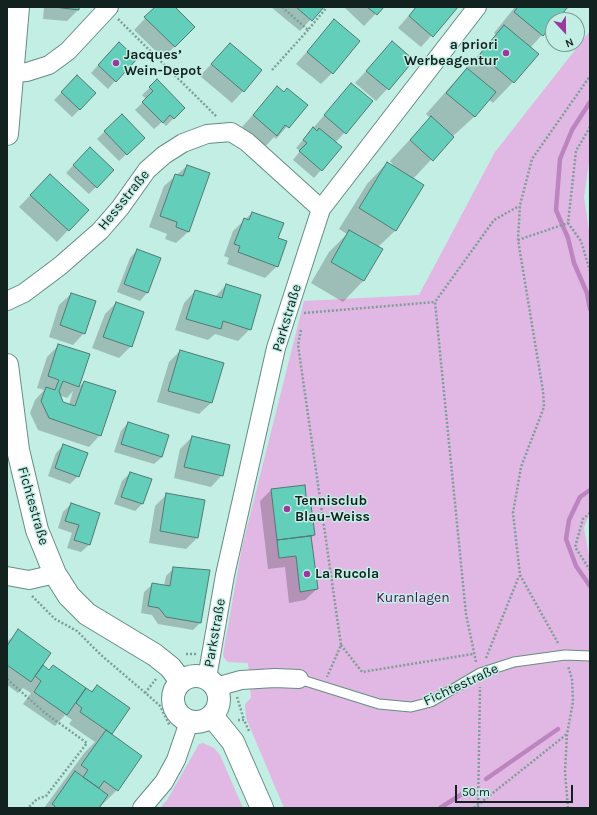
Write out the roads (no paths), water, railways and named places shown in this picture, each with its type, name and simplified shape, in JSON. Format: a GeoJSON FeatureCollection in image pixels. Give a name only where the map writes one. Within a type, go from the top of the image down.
{"type":"FeatureCollection","features":[{"type":"Feature","properties":{"kind":"street"},"geometry":{"type":"LineString","coordinates":[[7,134],[18,7]]}},
{"type":"Feature","properties":{"kind":"street","name":"Parkstraße"},"geometry":{"type":"LineString","coordinates":[[219,686],[225,575],[276,348],[321,209],[478,7]]}},
{"type":"Feature","properties":{"kind":"street"},"geometry":{"type":"LineString","coordinates":[[13,74],[27,72],[49,65],[68,51],[108,8]]}},
{"type":"Feature","properties":{"kind":"street","name":"Hessstraße"},"geometry":{"type":"LineString","coordinates":[[7,301],[24,293],[60,266],[100,231],[120,208],[147,170],[164,155],[183,143],[207,134],[231,132],[247,142],[321,209]]}},
{"type":"Feature","properties":{"kind":"street","name":"Fichtestraße"},"geometry":{"type":"LineString","coordinates":[[7,365],[18,450],[37,530],[55,574],[69,596],[87,614],[155,655],[170,667],[181,681]]}},
{"type":"Feature","properties":{"kind":"street"},"geometry":{"type":"LineString","coordinates":[[7,576],[29,580],[55,574]]}},
{"type":"Feature","properties":{"kind":"street"},"geometry":{"type":"LineString","coordinates":[[142,808],[164,782],[176,760],[179,721],[180,716],[174,706],[174,690],[181,681],[194,676],[219,686],[219,702],[212,716],[202,722],[179,721]]}},
{"type":"Feature","properties":{"kind":"street","name":"Fichtestraße"},"geometry":{"type":"LineString","coordinates":[[219,686],[241,680],[275,678],[299,679]]}},
{"type":"Feature","properties":{"kind":"street"},"geometry":{"type":"LineString","coordinates":[[212,716],[233,742],[262,808]]}},
{"type":"Feature","properties":{"kind":"lane","name":"Fichtestraße"},"geometry":{"type":"LineString","coordinates":[[299,679],[379,704],[411,707],[431,702],[480,674],[514,662],[565,655],[590,656]]}},
{"type":"Feature","properties":{"kind":"waterway"},"geometry":{"type":"LineString","coordinates":[[590,102],[572,130],[560,159],[556,210],[568,238],[574,263],[587,293],[590,309]]}},
{"type":"Feature","properties":{"kind":"waterway"},"geometry":{"type":"LineString","coordinates":[[590,490],[580,497],[569,520],[566,539],[576,566],[590,586]]}},
{"type":"Feature","properties":{"kind":"waterway"},"geometry":{"type":"LineString","coordinates":[[486,779],[558,729]]}},
{"type":"Feature","properties":{"kind":"waterway"},"geometry":{"type":"LineString","coordinates":[[440,808],[470,789]]}},
{"type":"Feature","properties":{"kind":"place","name":"a priori Werbeagentur"},"geometry":{"type":"Point","coordinates":[506,53]}},
{"type":"Feature","properties":{"kind":"place","name":"Jacques’ Wein-Depot"},"geometry":{"type":"Point","coordinates":[116,63]}},
{"type":"Feature","properties":{"kind":"place","name":"Tennisclub Blau-Weiss"},"geometry":{"type":"Point","coordinates":[287,509]}},
{"type":"Feature","properties":{"kind":"place","name":"La Rucola"},"geometry":{"type":"Point","coordinates":[307,574]}},
{"type":"Feature","properties":{"kind":"park label","name":"Kuranlagen"},"geometry":{"type":"Point","coordinates":[413,598]}}]}
